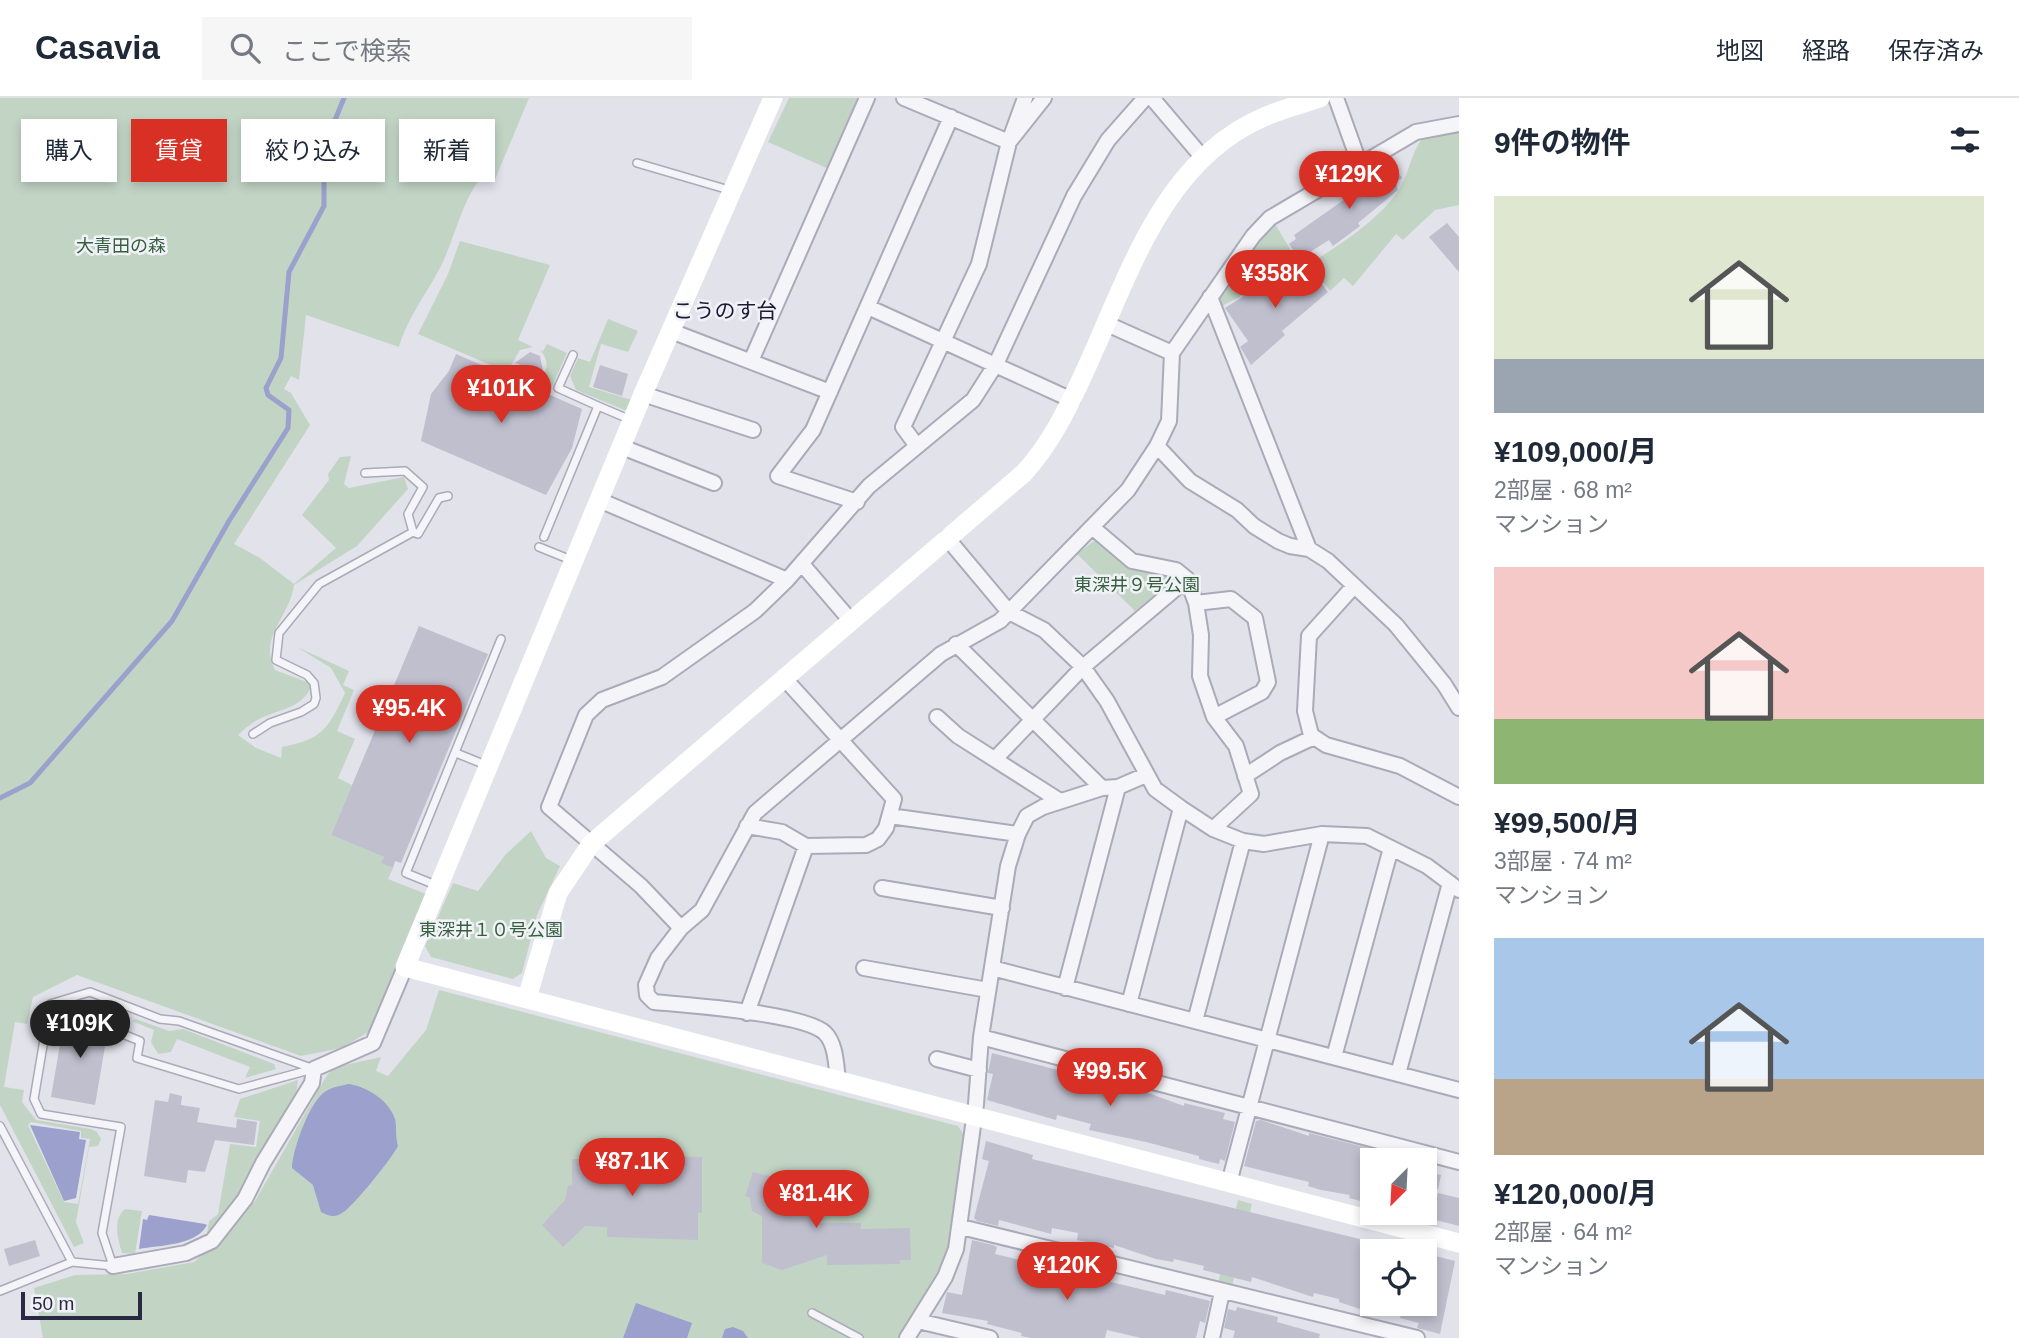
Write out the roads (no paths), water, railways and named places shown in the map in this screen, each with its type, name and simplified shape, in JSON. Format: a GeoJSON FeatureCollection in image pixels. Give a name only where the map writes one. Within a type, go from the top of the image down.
{"type":"FeatureCollection","features":[{"type":"Feature","properties":{"kind":"street"},"geometry":{"type":"LineString","coordinates":[[113,1266],[186,1253],[212,1241],[245,1199],[263,1163],[312,1083],[314,1069],[373,1043],[643,394],[774,98]]}},
{"type":"Feature","properties":{"kind":"street"},"geometry":{"type":"LineString","coordinates":[[751,361],[867,98]]}},
{"type":"Feature","properties":{"kind":"street"},"geometry":{"type":"LineString","coordinates":[[904,98],[1009,142]]}},
{"type":"Feature","properties":{"kind":"street"},"geometry":{"type":"LineString","coordinates":[[917,446],[904,428],[979,264],[1009,142],[1025,98]]}},
{"type":"Feature","properties":{"kind":"street"},"geometry":{"type":"LineString","coordinates":[[1009,142],[1044,98]]}},
{"type":"Feature","properties":{"kind":"street"},"geometry":{"type":"LineString","coordinates":[[681,928],[641,886],[549,807],[586,715],[602,700],[662,677],[755,611],[802,564],[869,486],[973,400],[996,364],[1074,196],[1108,140],[1145,98]]}},
{"type":"Feature","properties":{"kind":"street"},"geometry":{"type":"LineString","coordinates":[[1152,98],[1203,158]]}},
{"type":"Feature","properties":{"kind":"street"},"geometry":{"type":"LineString","coordinates":[[527,999],[558,893],[591,844],[1024,473],[1050,443],[1153,223],[1186,174],[1203,158],[1264,117],[1320,98]]}},
{"type":"Feature","properties":{"kind":"street"},"geometry":{"type":"LineString","coordinates":[[1336,98],[1360,164]]}},
{"type":"Feature","properties":{"kind":"street"},"geometry":{"type":"LineString","coordinates":[[857,502],[778,476],[813,430],[951,117]]}},
{"type":"Feature","properties":{"kind":"street"},"geometry":{"type":"LineString","coordinates":[[838,1080],[832,1047],[825,1033],[812,1025],[747,1013],[654,1002],[647,995],[646,985],[658,958],[681,928],[702,910],[755,813],[940,654],[1000,621],[1128,490],[1157,446],[1169,421],[1172,353],[1253,236],[1270,218],[1416,132],[1459,124]]}},
{"type":"Feature","properties":{"kind":"street"},"geometry":{"type":"LineString","coordinates":[[1210,296],[1309,549],[1396,625],[1444,684],[1459,708]]}},
{"type":"Feature","properties":{"kind":"street"},"geometry":{"type":"LineString","coordinates":[[869,307],[1072,400]]}},
{"type":"Feature","properties":{"kind":"street"},"geometry":{"type":"LineString","coordinates":[[1107,324],[1172,353]]}},
{"type":"Feature","properties":{"kind":"street"},"geometry":{"type":"LineString","coordinates":[[671,331],[830,392]]}},
{"type":"Feature","properties":{"kind":"street"},"geometry":{"type":"LineString","coordinates":[[643,394],[753,430]]}},
{"type":"Feature","properties":{"kind":"street"},"geometry":{"type":"LineString","coordinates":[[1157,446],[1190,481],[1237,510],[1254,526],[1290,546],[1309,549]]}},
{"type":"Feature","properties":{"kind":"street"},"geometry":{"type":"LineString","coordinates":[[622,447],[714,482]]}},
{"type":"Feature","properties":{"kind":"street"},"geometry":{"type":"LineString","coordinates":[[599,500],[787,580]]}},
{"type":"Feature","properties":{"kind":"street"},"geometry":{"type":"LineString","coordinates":[[1092,527],[1132,561],[1176,570],[1187,579],[1201,635],[1200,676],[1214,717],[1236,746],[1251,794],[1213,829]]}},
{"type":"Feature","properties":{"kind":"street"},"geometry":{"type":"LineString","coordinates":[[947,538],[1009,612],[1044,631],[1083,667],[1107,701],[1155,789],[1181,808],[1213,829],[1243,841],[1264,844],[1322,834],[1367,836],[1427,866],[1455,886],[1398,1074]]}},
{"type":"Feature","properties":{"kind":"street"},"geometry":{"type":"LineString","coordinates":[[802,564],[851,621]]}},
{"type":"Feature","properties":{"kind":"street"},"geometry":{"type":"LineString","coordinates":[[995,759],[1083,667],[1187,579]]}},
{"type":"Feature","properties":{"kind":"street"},"geometry":{"type":"LineString","coordinates":[[1312,739],[1304,711],[1309,636],[1354,586]]}},
{"type":"Feature","properties":{"kind":"street"},"geometry":{"type":"LineString","coordinates":[[1195,603],[1231,599],[1255,618],[1268,682],[1262,692],[1214,717]]}},
{"type":"Feature","properties":{"kind":"street"},"geometry":{"type":"LineString","coordinates":[[956,644],[1102,788]]}},
{"type":"Feature","properties":{"kind":"street"},"geometry":{"type":"LineString","coordinates":[[747,826],[782,832],[806,846],[866,845],[878,839],[890,816],[894,799],[890,790],[840,742],[785,679]]}},
{"type":"Feature","properties":{"kind":"street"},"geometry":{"type":"LineString","coordinates":[[937,717],[958,736],[1060,801]]}},
{"type":"Feature","properties":{"kind":"street"},"geometry":{"type":"LineString","coordinates":[[1245,776],[1280,753],[1312,739],[1400,766],[1459,797]]}},
{"type":"Feature","properties":{"kind":"street"},"geometry":{"type":"LineString","coordinates":[[907,1338],[946,1277],[961,1227],[981,1037],[1008,866],[1018,834],[1027,816],[1060,801],[1102,788],[1118,787],[1146,775]]}},
{"type":"Feature","properties":{"kind":"street"},"geometry":{"type":"LineString","coordinates":[[1065,988],[1118,787]]}},
{"type":"Feature","properties":{"kind":"street"},"geometry":{"type":"LineString","coordinates":[[1129,1004],[1181,808]]}},
{"type":"Feature","properties":{"kind":"street"},"geometry":{"type":"LineString","coordinates":[[890,816],[1018,834]]}},
{"type":"Feature","properties":{"kind":"street"},"geometry":{"type":"LineString","coordinates":[[1229,1183],[1322,834]]}},
{"type":"Feature","properties":{"kind":"street"},"geometry":{"type":"LineString","coordinates":[[1195,1021],[1243,841]]}},
{"type":"Feature","properties":{"kind":"street"},"geometry":{"type":"LineString","coordinates":[[747,1013],[755,982],[806,846]]}},
{"type":"Feature","properties":{"kind":"street"},"geometry":{"type":"LineString","coordinates":[[1334,1057],[1391,848]]}},
{"type":"Feature","properties":{"kind":"street"},"geometry":{"type":"LineString","coordinates":[[882,888],[1002,908]]}},
{"type":"Feature","properties":{"kind":"street"},"geometry":{"type":"LineString","coordinates":[[405,967],[1459,1242]]}},
{"type":"Feature","properties":{"kind":"street"},"geometry":{"type":"LineString","coordinates":[[864,968],[988,990]]}},
{"type":"Feature","properties":{"kind":"street"},"geometry":{"type":"LineString","coordinates":[[992,968],[1459,1090]]}},
{"type":"Feature","properties":{"kind":"street"},"geometry":{"type":"LineString","coordinates":[[981,1037],[1459,1162]]}},
{"type":"Feature","properties":{"kind":"street"},"geometry":{"type":"LineString","coordinates":[[937,1059],[979,1070]]}},
{"type":"Feature","properties":{"kind":"street"},"geometry":{"type":"LineString","coordinates":[[961,1227],[1416,1338]]}},
{"type":"Feature","properties":{"kind":"street"},"geometry":{"type":"LineString","coordinates":[[1212,1338],[1222,1292]]}},
{"type":"Feature","properties":{"kind":"street"},"geometry":{"type":"LineString","coordinates":[[918,1321],[990,1338]]}},
{"type":"Feature","properties":{"kind":"lane"},"geometry":{"type":"LineString","coordinates":[[637,163],[733,191]]}},
{"type":"Feature","properties":{"kind":"lane"},"geometry":{"type":"LineString","coordinates":[[573,355],[558,388],[632,421]]}},
{"type":"Feature","properties":{"kind":"lane"},"geometry":{"type":"LineString","coordinates":[[544,537],[598,406]]}},
{"type":"Feature","properties":{"kind":"lane"},"geometry":{"type":"LineString","coordinates":[[365,474],[405,471],[423,487],[408,513],[413,532]]}},
{"type":"Feature","properties":{"kind":"lane"},"geometry":{"type":"LineString","coordinates":[[254,734],[270,723],[301,712],[314,704],[316,698],[314,683],[307,675],[276,660],[279,633],[319,584],[413,532],[422,531],[439,499],[448,496]]}},
{"type":"Feature","properties":{"kind":"lane"},"geometry":{"type":"LineString","coordinates":[[539,547],[573,561]]}},
{"type":"Feature","properties":{"kind":"lane"},"geometry":{"type":"LineString","coordinates":[[439,886],[406,873],[501,639]]}},
{"type":"Feature","properties":{"kind":"lane"},"geometry":{"type":"LineString","coordinates":[[456,753],[488,766]]}},
{"type":"Feature","properties":{"kind":"lane"},"geometry":{"type":"LineString","coordinates":[[0,1291],[72,1262],[113,1266],[102,1233],[121,1127],[41,1114],[34,1099],[50,1004],[90,992],[160,1019],[179,1021],[314,1069]]}},
{"type":"Feature","properties":{"kind":"lane"},"geometry":{"type":"LineString","coordinates":[[118,1003],[120,1033],[140,1041],[136,1058],[239,1089],[314,1069]]}},
{"type":"Feature","properties":{"kind":"lane"},"geometry":{"type":"LineString","coordinates":[[0,1126],[72,1262]]}},
{"type":"Feature","properties":{"kind":"lane"},"geometry":{"type":"LineString","coordinates":[[812,1313],[859,1338]]}},
{"type":"Feature","properties":{"kind":"water"},"geometry":{"type":"Polygon","coordinates":[[[348,1084],[369,1091],[388,1106],[395,1119],[398,1146],[355,1202],[342,1213],[332,1216],[321,1212],[313,1185],[292,1168],[303,1126],[314,1104],[326,1091],[348,1084]]]}},
{"type":"Feature","properties":{"kind":"water"},"geometry":{"type":"Polygon","coordinates":[[[30,1125],[80,1132],[79,1139],[86,1140],[76,1198],[64,1201],[30,1125]]]}},
{"type":"Feature","properties":{"kind":"water"},"geometry":{"type":"Polygon","coordinates":[[[149,1215],[207,1225],[202,1232],[186,1241],[139,1249],[143,1219],[147,1220],[149,1215]]]}},
{"type":"Feature","properties":{"kind":"water"},"geometry":{"type":"Polygon","coordinates":[[[636,1303],[692,1323],[687,1338],[623,1338],[636,1303]]]}},
{"type":"Feature","properties":{"kind":"water"},"geometry":{"type":"Polygon","coordinates":[[[733,1327],[743,1331],[748,1338],[722,1338],[725,1329],[733,1327]]]}},
{"type":"Feature","properties":{"kind":"waterway"},"geometry":{"type":"LineString","coordinates":[[0,798],[30,783],[172,621],[229,521],[288,428],[289,410],[268,395],[266,388],[281,358],[289,272],[324,206],[324,182],[335,120],[344,98]]}},
{"type":"Feature","properties":{"kind":"district","name":"こうのす台"},"geometry":{"type":"Point","coordinates":[725,310]}},
{"type":"Feature","properties":{"kind":"park label","name":"大青田の森"},"geometry":{"type":"Point","coordinates":[121,246]}},
{"type":"Feature","properties":{"kind":"park label","name":"東深井９号公園"},"geometry":{"type":"Point","coordinates":[1137,585]}},
{"type":"Feature","properties":{"kind":"park label","name":"東深井１０号公園"},"geometry":{"type":"Point","coordinates":[491,930]}}]}
